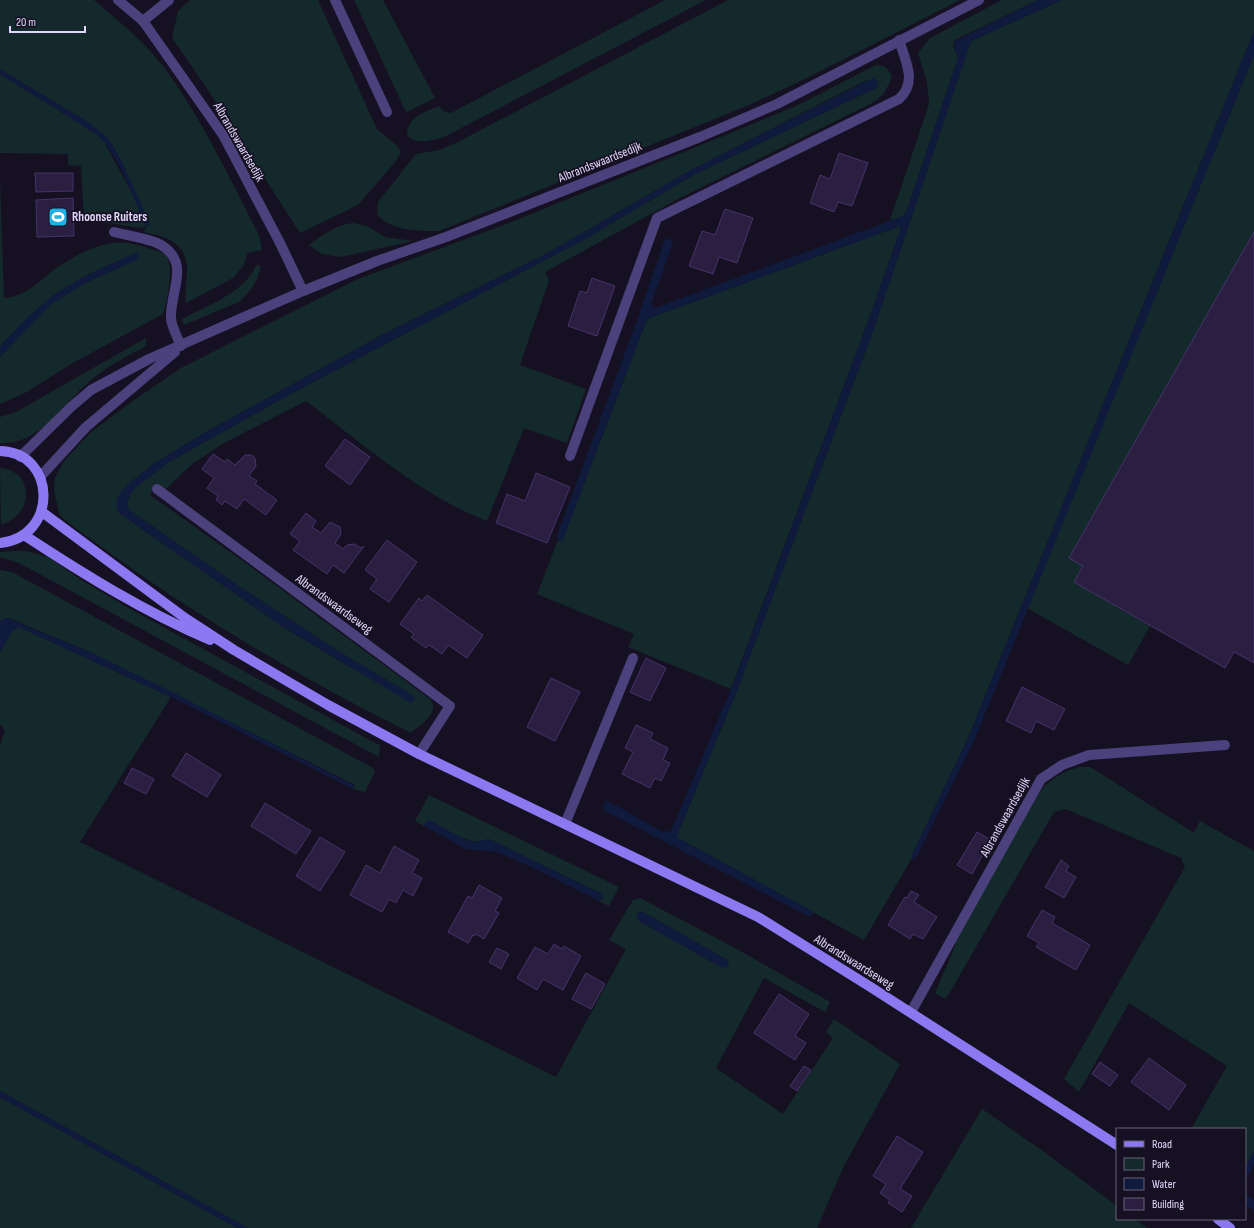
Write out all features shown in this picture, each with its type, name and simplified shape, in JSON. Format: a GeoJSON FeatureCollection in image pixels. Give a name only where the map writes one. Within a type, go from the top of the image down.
{"type":"FeatureCollection","features":[{"type":"Feature","properties":{"kind":"street","name":"Albrandswaardsedijk"},"geometry":{"type":"LineString","coordinates":[[118,0],[142,21],[223,134],[283,248],[303,291]]}},
{"type":"Feature","properties":{"kind":"street"},"geometry":{"type":"LineString","coordinates":[[142,21],[169,0]]}},
{"type":"Feature","properties":{"kind":"street"},"geometry":{"type":"LineString","coordinates":[[335,0],[387,112]]}},
{"type":"Feature","properties":{"kind":"street","name":"Albrandswaardsedijk"},"geometry":{"type":"LineString","coordinates":[[20,456],[91,390],[149,359],[303,291],[377,261],[446,237],[746,118],[825,80],[899,40],[979,0]]}},
{"type":"Feature","properties":{"kind":"street"},"geometry":{"type":"LineString","coordinates":[[570,456],[657,218],[905,94],[909,86],[910,78],[899,40]]}},
{"type":"Feature","properties":{"kind":"street"},"geometry":{"type":"LineString","coordinates":[[114,232],[160,244],[173,255],[177,266],[177,282],[171,318],[181,346]]}},
{"type":"Feature","properties":{"kind":"street","name":"Albrandswaardsedijk"},"geometry":{"type":"LineString","coordinates":[[40,477],[86,427],[181,346]]}},
{"type":"Feature","properties":{"kind":"street"},"geometry":{"type":"LineString","coordinates":[[0,451],[20,456],[32,465],[40,477],[44,498],[42,512],[35,525],[16,540],[0,543]]}},
{"type":"Feature","properties":{"kind":"street","name":"Albrandswaardseweg"},"geometry":{"type":"LineString","coordinates":[[157,490],[450,706],[419,754]]}},
{"type":"Feature","properties":{"kind":"street","name":"Albrandswaardseweg"},"geometry":{"type":"LineString","coordinates":[[42,512],[185,618],[234,650],[328,705],[419,754],[758,917],[911,1012],[1116,1145]]}},
{"type":"Feature","properties":{"kind":"street","name":"Albrandswaardseweg"},"geometry":{"type":"LineString","coordinates":[[24,535],[100,585],[179,627],[234,650]]}},
{"type":"Feature","properties":{"kind":"street"},"geometry":{"type":"LineString","coordinates":[[565,824],[633,658]]}},
{"type":"Feature","properties":{"kind":"street","name":"Albrandswaardsedijk"},"geometry":{"type":"LineString","coordinates":[[911,1012],[1041,779],[1062,765],[1089,755],[1225,745]]}},
{"type":"Feature","properties":{"kind":"street"},"geometry":{"type":"LineString","coordinates":[[1219,1220],[1230,1228]]}},
{"type":"Feature","properties":{"kind":"green space"},"geometry":{"type":"Polygon","coordinates":[[[0,0],[94,0],[132,33],[158,60],[192,109],[227,172],[259,235],[262,250],[247,253],[244,265],[233,278],[186,303],[185,294],[187,265],[182,250],[166,238],[144,232],[146,226],[140,228],[84,219],[81,166],[68,165],[68,154],[0,153],[0,74],[98,135],[105,143],[149,225],[149,222],[112,144],[89,123],[0,69],[0,0]]]}},
{"type":"Feature","properties":{"kind":"green space"},"geometry":{"type":"Polygon","coordinates":[[[190,0],[318,0],[377,129],[397,146],[401,152],[396,161],[358,205],[300,233],[206,87],[172,38],[178,11],[190,0]]]}},
{"type":"Feature","properties":{"kind":"green space"},"geometry":{"type":"Polygon","coordinates":[[[354,0],[383,0],[435,98],[407,112],[405,110],[354,0]]]}},
{"type":"Feature","properties":{"kind":"green space"},"geometry":{"type":"Polygon","coordinates":[[[665,0],[706,0],[446,136],[420,141],[407,135],[413,119],[423,113],[439,106],[443,111],[451,113],[665,0]]]}},
{"type":"Feature","properties":{"kind":"green space"},"geometry":{"type":"Polygon","coordinates":[[[728,0],[960,0],[807,78],[749,105],[439,231],[423,231],[397,227],[382,220],[377,214],[378,202],[416,154],[439,150],[456,143],[728,0]]]}},
{"type":"Feature","properties":{"kind":"green space"},"geometry":{"type":"Polygon","coordinates":[[[1002,0],[1038,0],[955,40],[953,45],[958,58],[907,210],[903,216],[890,220],[929,104],[927,82],[918,53],[930,38],[1002,0]]]}},
{"type":"Feature","properties":{"kind":"green space"},"geometry":{"type":"Polygon","coordinates":[[[1062,0],[1254,0],[1254,31],[969,736],[912,855],[912,858],[864,940],[677,838],[678,833],[736,693],[872,334],[971,41],[1062,0]]]}},
{"type":"Feature","properties":{"kind":"green space"},"geometry":{"type":"Polygon","coordinates":[[[1254,55],[1254,232],[1069,558],[1083,566],[1075,582],[1150,626],[1128,665],[1027,608],[1254,55]]]}},
{"type":"Feature","properties":{"kind":"green space"},"geometry":{"type":"Polygon","coordinates":[[[876,65],[886,68],[892,77],[885,92],[876,101],[680,198],[545,272],[549,280],[520,365],[586,389],[567,443],[524,428],[487,521],[462,510],[415,483],[306,401],[224,443],[192,464],[165,490],[156,485],[150,495],[247,564],[430,699],[433,704],[431,714],[411,733],[306,678],[204,617],[138,573],[60,516],[54,491],[55,478],[64,461],[91,432],[181,368],[358,279],[509,223],[796,106],[876,65]],[[865,81],[691,170],[546,254],[382,335],[206,432],[155,463],[131,482],[119,513],[285,628],[350,667],[414,696],[343,654],[243,589],[129,510],[127,505],[130,494],[136,487],[169,462],[294,392],[587,238],[695,174],[878,87],[879,84],[865,81]]]}},
{"type":"Feature","properties":{"kind":"green space"},"geometry":{"type":"Polygon","coordinates":[[[0,180],[4,298],[24,292],[73,258],[106,244],[129,243],[164,254],[169,262],[170,276],[163,314],[71,364],[27,392],[0,404],[0,357],[50,305],[83,284],[136,260],[136,253],[91,273],[69,285],[36,310],[0,346],[0,180]]]}},
{"type":"Feature","properties":{"kind":"green space"},"geometry":{"type":"Polygon","coordinates":[[[354,223],[367,226],[385,237],[413,241],[341,257],[322,254],[309,245],[324,234],[342,225],[354,223]]]}},
{"type":"Feature","properties":{"kind":"green space"},"geometry":{"type":"Polygon","coordinates":[[[900,226],[901,228],[867,324],[731,689],[628,647],[634,634],[537,594],[558,540],[561,541],[563,539],[647,319],[900,226]]]}},
{"type":"Feature","properties":{"kind":"green space"},"geometry":{"type":"Polygon","coordinates":[[[256,265],[261,266],[256,282],[247,295],[239,302],[184,325],[182,319],[224,297],[244,283],[256,265]]]}},
{"type":"Feature","properties":{"kind":"green space"},"geometry":{"type":"Polygon","coordinates":[[[146,338],[146,346],[96,376],[41,429],[28,437],[15,442],[0,443],[0,417],[16,412],[146,338]]]}},
{"type":"Feature","properties":{"kind":"green space"},"geometry":{"type":"Polygon","coordinates":[[[0,468],[11,471],[19,476],[24,484],[26,493],[25,503],[20,512],[12,519],[1,525],[0,468]]]}},
{"type":"Feature","properties":{"kind":"green space"},"geometry":{"type":"Polygon","coordinates":[[[26,551],[48,557],[83,581],[132,610],[380,745],[379,757],[19,563],[0,557],[0,552],[26,551]]]}},
{"type":"Feature","properties":{"kind":"green space"},"geometry":{"type":"Polygon","coordinates":[[[0,570],[12,572],[373,768],[375,771],[365,792],[353,789],[355,785],[92,653],[14,620],[7,618],[0,621],[0,570]]]}},
{"type":"Feature","properties":{"kind":"green space"},"geometry":{"type":"Polygon","coordinates":[[[19,627],[171,697],[80,842],[556,1077],[626,949],[609,940],[633,900],[640,898],[737,949],[830,1002],[825,1012],[764,978],[716,1068],[783,1114],[833,1038],[826,1032],[834,1019],[900,1064],[844,1166],[817,1228],[248,1228],[0,1091],[0,745],[5,731],[0,724],[0,652],[13,630],[19,627]],[[643,912],[638,920],[721,967],[728,960],[643,912]]]}},
{"type":"Feature","properties":{"kind":"green space"},"geometry":{"type":"Polygon","coordinates":[[[1080,767],[1090,767],[1194,833],[1200,821],[1254,851],[1254,1151],[1246,1165],[1246,1128],[1192,1128],[1227,1066],[1129,1003],[1079,1092],[1064,1079],[1185,867],[1181,858],[1066,809],[1054,812],[946,999],[935,993],[955,946],[957,937],[980,893],[1041,790],[1049,782],[1080,767]]]}},
{"type":"Feature","properties":{"kind":"green space"},"geometry":{"type":"Polygon","coordinates":[[[429,795],[619,887],[609,906],[599,901],[602,900],[602,894],[489,839],[475,842],[424,826],[415,821],[429,795]]]}},
{"type":"Feature","properties":{"kind":"green space"},"geometry":{"type":"Polygon","coordinates":[[[0,1097],[237,1228],[0,1228],[0,1097]]]}},
{"type":"Feature","properties":{"kind":"green space"},"geometry":{"type":"Polygon","coordinates":[[[982,1109],[1043,1151],[1116,1205],[1116,1220],[1136,1220],[1147,1228],[911,1228],[982,1109]]]}},
{"type":"Feature","properties":{"kind":"water"},"geometry":{"type":"Polygon","coordinates":[[[1038,0],[1062,0],[971,41],[872,334],[736,693],[678,833],[677,838],[814,912],[810,917],[603,810],[605,801],[608,801],[663,832],[671,831],[734,682],[867,324],[901,228],[900,226],[647,319],[561,541],[557,538],[558,533],[639,315],[665,239],[667,238],[673,242],[651,305],[655,308],[903,216],[907,210],[958,58],[954,42],[1038,0]]]}},
{"type":"Feature","properties":{"kind":"water"},"geometry":{"type":"Polygon","coordinates":[[[1254,31],[1254,55],[974,741],[915,860],[912,858],[912,855],[969,736],[1254,31]]]}},
{"type":"Feature","properties":{"kind":"water"},"geometry":{"type":"Polygon","coordinates":[[[0,69],[89,123],[107,137],[122,162],[149,225],[146,226],[120,166],[98,135],[0,74],[0,69]]]}},
{"type":"Feature","properties":{"kind":"water"},"geometry":{"type":"Polygon","coordinates":[[[873,78],[878,82],[878,87],[695,174],[587,238],[294,392],[169,462],[136,487],[130,494],[127,505],[129,510],[243,589],[343,654],[414,696],[415,699],[411,703],[285,628],[119,513],[116,508],[120,493],[131,482],[155,463],[206,432],[382,335],[546,254],[691,170],[873,78]]]}},
{"type":"Feature","properties":{"kind":"water"},"geometry":{"type":"Polygon","coordinates":[[[136,253],[138,254],[139,258],[136,260],[83,284],[50,305],[0,357],[0,346],[42,304],[80,279],[136,253]]]}},
{"type":"Feature","properties":{"kind":"water"},"geometry":{"type":"Polygon","coordinates":[[[7,618],[92,653],[172,692],[355,786],[353,789],[175,699],[19,627],[13,630],[0,652],[0,621],[7,618]]]}},
{"type":"Feature","properties":{"kind":"water"},"geometry":{"type":"Polygon","coordinates":[[[429,820],[466,840],[475,842],[489,839],[602,894],[604,897],[599,901],[536,869],[497,852],[466,849],[424,826],[426,821],[429,820]]]}},
{"type":"Feature","properties":{"kind":"water"},"geometry":{"type":"Polygon","coordinates":[[[639,912],[643,912],[728,960],[729,964],[726,968],[721,967],[641,922],[636,917],[639,912]]]}},
{"type":"Feature","properties":{"kind":"water"},"geometry":{"type":"Polygon","coordinates":[[[0,1091],[248,1228],[237,1228],[0,1097],[0,1091]]]}},
{"type":"Feature","properties":{"kind":"water"},"geometry":{"type":"Polygon","coordinates":[[[1254,1151],[1254,1165],[1246,1179],[1246,1165],[1254,1151]]]}},
{"type":"Feature","properties":{"kind":"water"},"geometry":{"type":"Polygon","coordinates":[[[1246,1195],[1254,1200],[1254,1210],[1246,1205],[1246,1195]]]}},
{"type":"Feature","properties":{"kind":"building"},"geometry":{"type":"Polygon","coordinates":[[[839,153],[868,163],[852,206],[838,202],[834,212],[810,203],[820,175],[830,179],[839,153]]]}},
{"type":"Feature","properties":{"kind":"building"},"geometry":{"type":"Polygon","coordinates":[[[35,173],[73,173],[73,191],[36,192],[35,173]]]}},
{"type":"Feature","properties":{"kind":"building"},"geometry":{"type":"Polygon","coordinates":[[[73,198],[74,236],[37,237],[36,200],[73,198]]]}},
{"type":"Feature","properties":{"kind":"building"},"geometry":{"type":"Polygon","coordinates":[[[725,209],[753,218],[737,263],[719,257],[713,274],[689,266],[702,231],[715,235],[725,209]]]}},
{"type":"Feature","properties":{"kind":"building"},"geometry":{"type":"Polygon","coordinates":[[[1254,232],[1254,663],[1234,652],[1225,668],[1074,582],[1083,566],[1069,558],[1254,232]]]}},
{"type":"Feature","properties":{"kind":"building"},"geometry":{"type":"Polygon","coordinates":[[[592,278],[615,286],[597,336],[568,326],[580,291],[587,293],[592,278]]]}},
{"type":"Feature","properties":{"kind":"building"},"geometry":{"type":"Polygon","coordinates":[[[345,439],[370,457],[350,485],[325,466],[345,439]]]}},
{"type":"Feature","properties":{"kind":"building"},"geometry":{"type":"Polygon","coordinates":[[[213,454],[225,462],[227,459],[235,465],[245,455],[251,455],[255,458],[256,466],[249,476],[257,481],[255,484],[277,500],[266,515],[244,499],[237,509],[225,501],[222,505],[216,500],[218,496],[207,488],[214,478],[202,469],[213,454]]]}},
{"type":"Feature","properties":{"kind":"building"},"geometry":{"type":"Polygon","coordinates":[[[536,473],[570,487],[547,543],[496,523],[507,494],[525,501],[536,473]]]}},
{"type":"Feature","properties":{"kind":"building"},"geometry":{"type":"Polygon","coordinates":[[[306,513],[316,521],[312,527],[321,533],[330,522],[340,527],[341,534],[335,543],[343,549],[347,545],[354,544],[361,548],[364,546],[344,573],[333,565],[327,574],[293,550],[300,541],[290,534],[306,513]]]}},
{"type":"Feature","properties":{"kind":"building"},"geometry":{"type":"Polygon","coordinates":[[[387,540],[417,562],[389,602],[370,589],[377,579],[365,570],[387,540]]]}},
{"type":"Feature","properties":{"kind":"building"},"geometry":{"type":"Polygon","coordinates":[[[427,595],[483,635],[467,658],[448,645],[442,654],[429,645],[426,648],[411,637],[414,634],[400,624],[419,598],[422,601],[427,595]]]}},
{"type":"Feature","properties":{"kind":"building"},"geometry":{"type":"Polygon","coordinates":[[[646,658],[666,668],[650,701],[630,692],[646,658]]]}},
{"type":"Feature","properties":{"kind":"building"},"geometry":{"type":"Polygon","coordinates":[[[551,678],[580,692],[555,741],[527,727],[551,678]]]}},
{"type":"Feature","properties":{"kind":"building"},"geometry":{"type":"Polygon","coordinates":[[[1022,687],[1065,709],[1054,730],[1036,721],[1031,733],[1006,721],[1022,687]]]}},
{"type":"Feature","properties":{"kind":"building"},"geometry":{"type":"Polygon","coordinates":[[[636,725],[653,733],[650,739],[668,748],[663,760],[670,763],[661,781],[655,778],[650,788],[622,774],[633,752],[625,748],[636,725]]]}},
{"type":"Feature","properties":{"kind":"building"},"geometry":{"type":"Polygon","coordinates":[[[186,753],[221,775],[207,797],[172,776],[186,753]]]}},
{"type":"Feature","properties":{"kind":"building"},"geometry":{"type":"Polygon","coordinates":[[[132,768],[154,779],[146,794],[124,783],[132,768]]]}},
{"type":"Feature","properties":{"kind":"building"},"geometry":{"type":"Polygon","coordinates":[[[265,803],[311,831],[296,854],[251,826],[265,803]]]}},
{"type":"Feature","properties":{"kind":"building"},"geometry":{"type":"Polygon","coordinates":[[[977,832],[991,840],[972,874],[957,865],[977,832]]]}},
{"type":"Feature","properties":{"kind":"building"},"geometry":{"type":"Polygon","coordinates":[[[320,837],[345,852],[320,891],[296,876],[320,837]]]}},
{"type":"Feature","properties":{"kind":"building"},"geometry":{"type":"Polygon","coordinates":[[[394,846],[419,860],[412,873],[422,878],[413,896],[403,890],[396,903],[389,899],[382,912],[350,895],[366,865],[380,873],[394,846]]]}},
{"type":"Feature","properties":{"kind":"building"},"geometry":{"type":"Polygon","coordinates":[[[1061,860],[1069,866],[1066,871],[1076,877],[1064,898],[1045,887],[1061,860]]]}},
{"type":"Feature","properties":{"kind":"building"},"geometry":{"type":"Polygon","coordinates":[[[479,885],[502,898],[495,911],[499,913],[484,939],[476,934],[474,936],[473,935],[468,943],[448,932],[468,896],[472,898],[479,885]]]}},
{"type":"Feature","properties":{"kind":"building"},"geometry":{"type":"Polygon","coordinates":[[[911,891],[919,895],[914,902],[937,917],[923,939],[913,934],[910,939],[888,925],[905,897],[907,898],[911,891]]]}},
{"type":"Feature","properties":{"kind":"building"},"geometry":{"type":"Polygon","coordinates":[[[1042,910],[1055,917],[1052,923],[1090,945],[1076,970],[1036,947],[1039,943],[1027,936],[1042,910]]]}},
{"type":"Feature","properties":{"kind":"building"},"geometry":{"type":"Polygon","coordinates":[[[554,944],[562,949],[564,946],[581,956],[563,990],[543,979],[537,990],[517,978],[535,947],[548,954],[554,944]]]}},
{"type":"Feature","properties":{"kind":"building"},"geometry":{"type":"Polygon","coordinates":[[[497,948],[509,954],[501,969],[489,962],[497,948]]]}},
{"type":"Feature","properties":{"kind":"building"},"geometry":{"type":"Polygon","coordinates":[[[586,973],[605,984],[591,1009],[572,999],[586,973]]]}},
{"type":"Feature","properties":{"kind":"building"},"geometry":{"type":"Polygon","coordinates":[[[779,994],[809,1014],[795,1036],[806,1043],[795,1060],[754,1033],[779,994]]]}},
{"type":"Feature","properties":{"kind":"building"},"geometry":{"type":"Polygon","coordinates":[[[1149,1058],[1186,1085],[1169,1110],[1131,1082],[1149,1058]]]}},
{"type":"Feature","properties":{"kind":"building"},"geometry":{"type":"Polygon","coordinates":[[[1100,1062],[1118,1075],[1110,1086],[1092,1074],[1100,1062]]]}},
{"type":"Feature","properties":{"kind":"building"},"geometry":{"type":"Polygon","coordinates":[[[804,1066],[811,1070],[797,1091],[790,1086],[804,1066]]]}},
{"type":"Feature","properties":{"kind":"building"},"geometry":{"type":"Polygon","coordinates":[[[897,1136],[923,1152],[900,1189],[912,1196],[902,1212],[888,1203],[890,1200],[880,1193],[886,1184],[873,1176],[897,1136]]]}},
{"type":"Feature","properties":{"kind":"place","name":"Rhoonse Ruiters"},"geometry":{"type":"Point","coordinates":[58,217]}}]}
